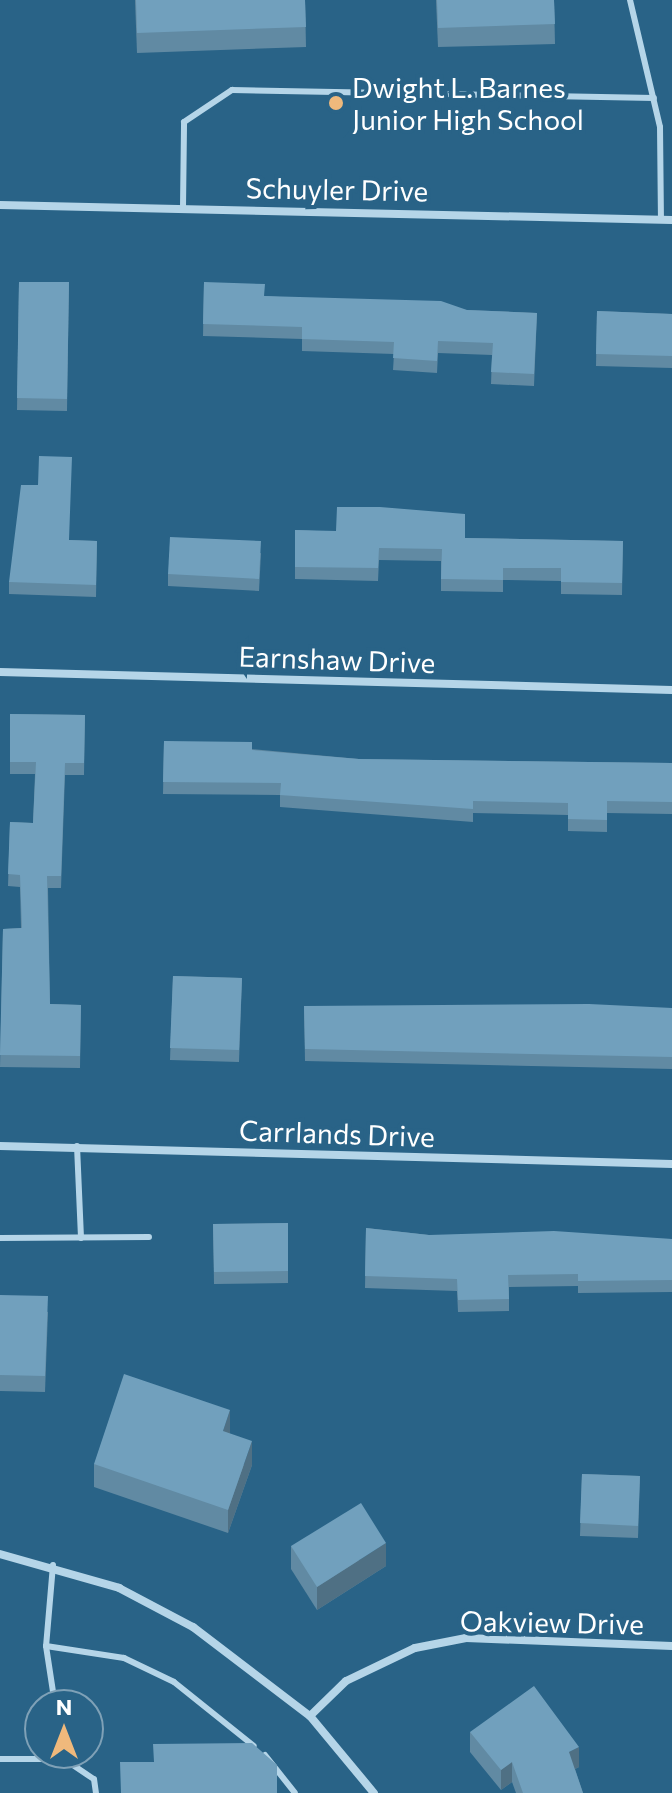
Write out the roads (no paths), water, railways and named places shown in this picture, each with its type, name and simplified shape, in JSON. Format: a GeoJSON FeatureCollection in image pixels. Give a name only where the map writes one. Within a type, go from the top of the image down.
{"type":"FeatureCollection","features":[{"type":"Feature","properties":{"kind":"street","name":"Schuyler Drive"},"geometry":{"type":"LineString","coordinates":[[0,205],[672,220]]}},
{"type":"Feature","properties":{"kind":"street","name":"Earnshaw Drive"},"geometry":{"type":"LineString","coordinates":[[0,672],[672,690]]}},
{"type":"Feature","properties":{"kind":"street","name":"Carrlands Drive"},"geometry":{"type":"LineString","coordinates":[[0,1146],[672,1164]]}},
{"type":"Feature","properties":{"kind":"street"},"geometry":{"type":"LineString","coordinates":[[0,1554],[53,1565],[193,1627],[310,1716],[374,1793]]}},
{"type":"Feature","properties":{"kind":"street","name":"Oakview Drive"},"geometry":{"type":"LineString","coordinates":[[310,1716],[346,1681],[415,1648],[466,1638],[672,1646]]}},
{"type":"Feature","properties":{"kind":"lane"},"geometry":{"type":"LineString","coordinates":[[630,0],[654,98],[661,219]]}},
{"type":"Feature","properties":{"kind":"lane"},"geometry":{"type":"LineString","coordinates":[[183,208],[184,122],[232,90],[654,98]]}},
{"type":"Feature","properties":{"kind":"lane"},"geometry":{"type":"LineString","coordinates":[[77,1146],[81,1238]]}},
{"type":"Feature","properties":{"kind":"lane"},"geometry":{"type":"LineString","coordinates":[[0,1238],[149,1237]]}},
{"type":"Feature","properties":{"kind":"lane"},"geometry":{"type":"LineString","coordinates":[[53,1565],[46,1646],[53,1689]]}},
{"type":"Feature","properties":{"kind":"lane"},"geometry":{"type":"LineString","coordinates":[[46,1646],[124,1658],[174,1682],[275,1763],[295,1793]]}},
{"type":"Feature","properties":{"kind":"lane"},"geometry":{"type":"LineString","coordinates":[[0,1759],[24,1758]]}},
{"type":"Feature","properties":{"kind":"lane"},"geometry":{"type":"LineString","coordinates":[[81,1769],[94,1779],[96,1793]]}},
{"type":"Feature","properties":{"kind":"place","name":"Dwight L. Barnes Junior High School"},"geometry":{"type":"Point","coordinates":[336,103]}}]}
